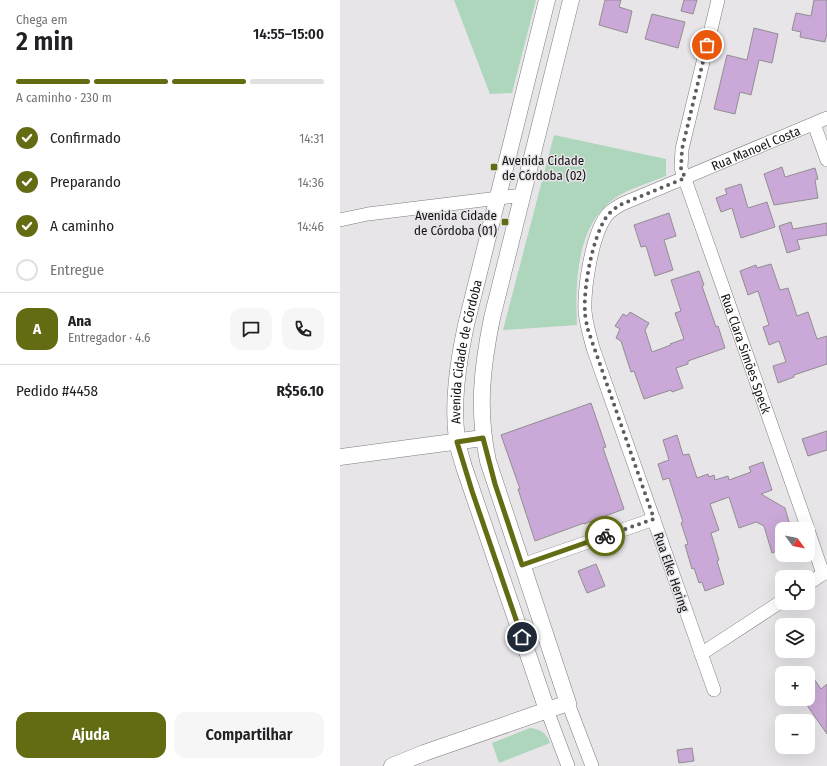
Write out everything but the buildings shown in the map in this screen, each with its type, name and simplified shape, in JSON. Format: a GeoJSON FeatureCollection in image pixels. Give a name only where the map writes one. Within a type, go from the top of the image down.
{"type":"FeatureCollection","features":[{"type":"Feature","properties":{"kind":"street","name":"Avenida Cidade de Córdoba"},"geometry":{"type":"LineString","coordinates":[[547,0],[468,318],[460,354],[455,400],[457,442],[474,499],[547,710],[568,766]]}},
{"type":"Feature","properties":{"kind":"street","name":"Avenida Cidade de Córdoba"},"geometry":{"type":"LineString","coordinates":[[571,0],[487,345],[481,397],[483,438],[495,484],[568,703],[592,766]]}},
{"type":"Feature","properties":{"kind":"street","name":"Rua Clara Simões Speck"},"geometry":{"type":"LineString","coordinates":[[718,0],[682,149],[681,168],[805,522]]}},
{"type":"Feature","properties":{"kind":"street","name":"Rua Manoel Costa"},"geometry":{"type":"LineString","coordinates":[[685,178],[827,118]]}},
{"type":"Feature","properties":{"kind":"street"},"geometry":{"type":"LineString","coordinates":[[814,124],[827,160]]}},
{"type":"Feature","properties":{"kind":"street","name":"Rua Elke Hering"},"geometry":{"type":"LineString","coordinates":[[685,178],[622,204],[614,208],[607,216],[600,228],[595,245],[585,294],[585,313],[594,348],[714,690]]}},
{"type":"Feature","properties":{"kind":"street"},"geometry":{"type":"LineString","coordinates":[[340,220],[368,214],[523,195]]}},
{"type":"Feature","properties":{"kind":"street"},"geometry":{"type":"LineString","coordinates":[[340,458],[483,438]]}},
{"type":"Feature","properties":{"kind":"street"},"geometry":{"type":"LineString","coordinates":[[522,565],[654,519]]}},
{"type":"Feature","properties":{"kind":"street","name":"Rua Clara Simões Speck"},"geometry":{"type":"LineString","coordinates":[[815,547],[825,572]]}},
{"type":"Feature","properties":{"kind":"street"},"geometry":{"type":"LineString","coordinates":[[815,579],[825,572]]}},
{"type":"Feature","properties":{"kind":"street"},"geometry":{"type":"LineString","coordinates":[[701,654],[775,606]]}},
{"type":"Feature","properties":{"kind":"street"},"geometry":{"type":"LineString","coordinates":[[392,766],[424,753],[568,703]]}},
{"type":"Feature","properties":{"kind":"green space"},"geometry":{"type":"Polygon","coordinates":[[[454,0],[536,0],[512,93],[490,94],[454,0]]]}},
{"type":"Feature","properties":{"kind":"green space"},"geometry":{"type":"Polygon","coordinates":[[[554,135],[666,159],[666,176],[621,194],[602,209],[592,223],[585,239],[578,273],[576,309],[577,325],[503,330],[554,135]]]}},
{"type":"Feature","properties":{"kind":"green space"},"geometry":{"type":"Polygon","coordinates":[[[530,728],[543,732],[550,743],[499,763],[492,743],[530,728]]]}},
{"type":"Feature","properties":{"kind":"way so far"},"geometry":{"type":"LineString","coordinates":[[605,536],[654,519],[588,330],[585,313],[585,294],[590,263],[600,228],[614,208],[685,178],[681,168],[682,149],[707,45]]}},
{"type":"Feature","properties":{"kind":"place","name":"Avenida Cidade de Córdoba (02)"},"geometry":{"type":"Point","coordinates":[494,167]}},
{"type":"Feature","properties":{"kind":"place","name":"Avenida Cidade de Córdoba (01)"},"geometry":{"type":"Point","coordinates":[505,222]}},
{"type":"Feature","properties":{"kind":"route"},"geometry":{"type":"LineString","coordinates":[[522,637],[464,467],[457,442],[483,438],[495,484],[522,565],[605,536]]}}]}
